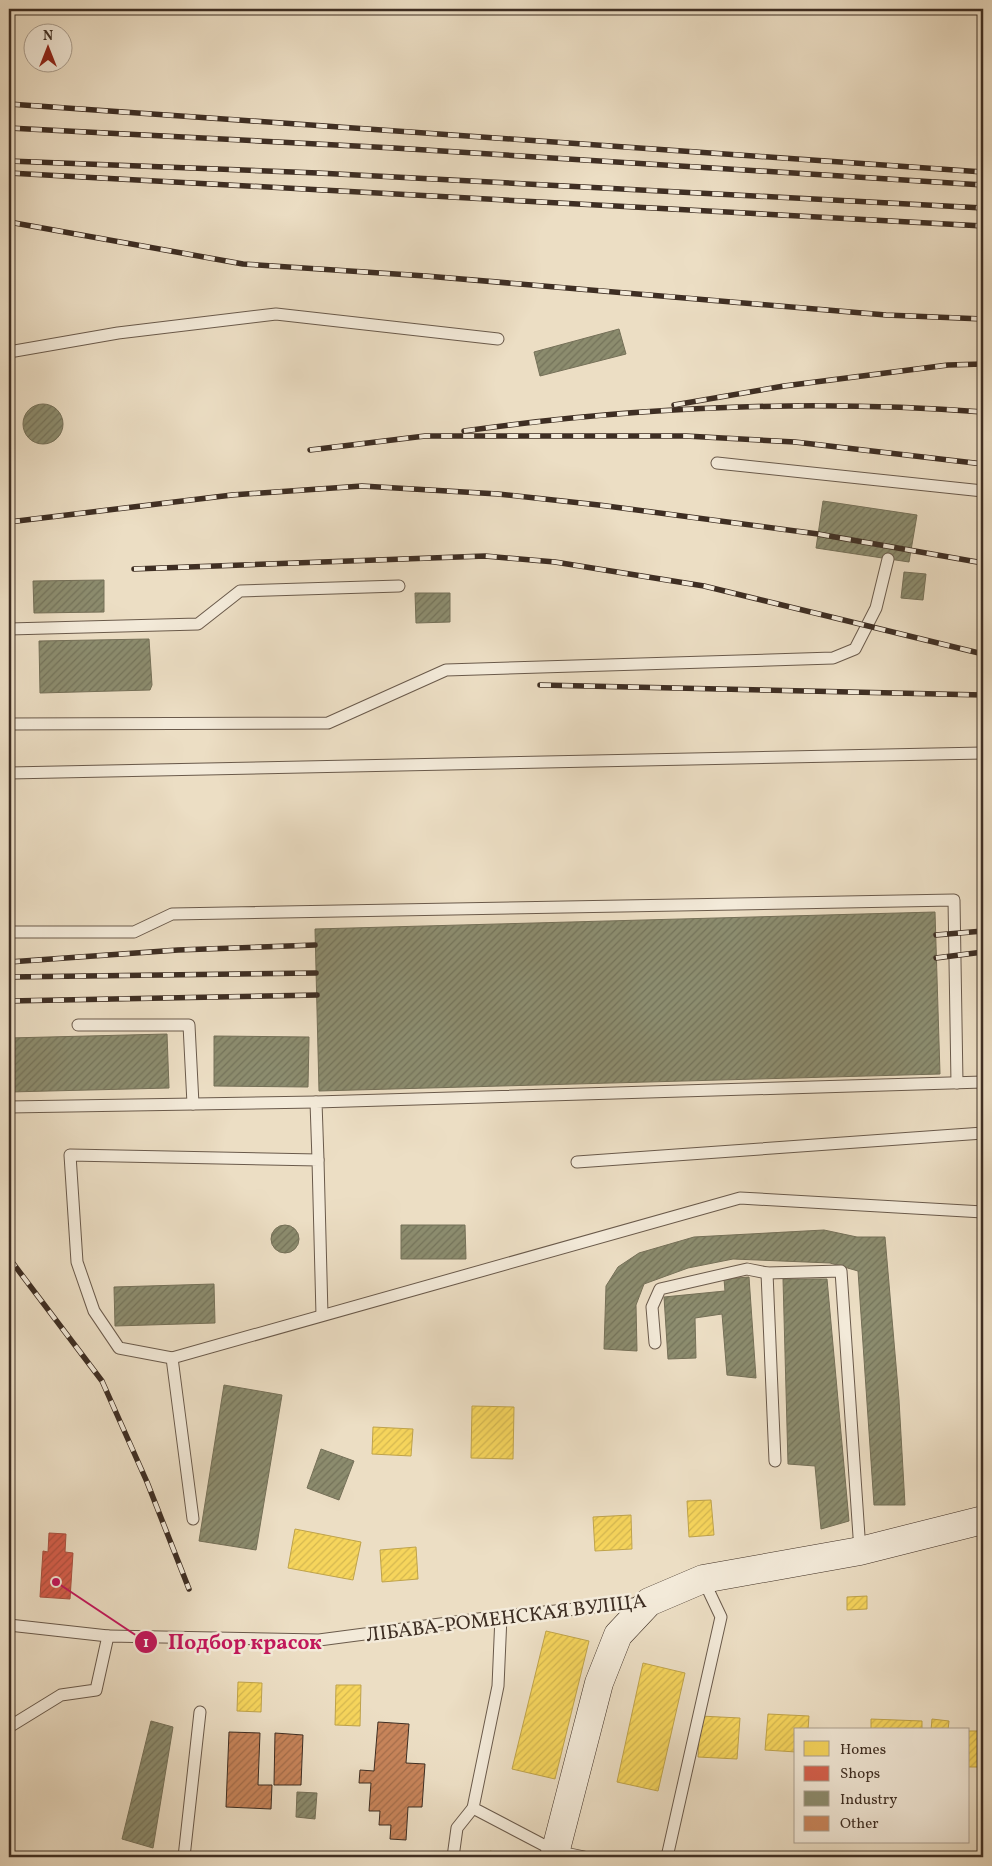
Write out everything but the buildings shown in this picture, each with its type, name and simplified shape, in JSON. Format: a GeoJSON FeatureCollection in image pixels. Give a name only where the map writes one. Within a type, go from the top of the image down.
{"type":"FeatureCollection","features":[{"type":"Feature","properties":{"kind":"main road","name":"ЛІБАВА-РОМЕНСКАЯ ВУЛІЦА"},"geometry":{"type":"LineString","coordinates":[[650,1602],[703,1578],[860,1551],[983,1520]]}},
{"type":"Feature","properties":{"kind":"main road"},"geometry":{"type":"LineString","coordinates":[[554,1854],[599,1683],[618,1635],[650,1602]]}},
{"type":"Feature","properties":{"kind":"lane"},"geometry":{"type":"LineString","coordinates":[[9,352],[118,333],[276,314],[498,339]]}},
{"type":"Feature","properties":{"kind":"lane"},"geometry":{"type":"LineString","coordinates":[[717,463],[983,491]]}},
{"type":"Feature","properties":{"kind":"lane"},"geometry":{"type":"LineString","coordinates":[[9,724],[328,723],[446,670],[833,658],[855,649],[876,608],[888,559]]}},
{"type":"Feature","properties":{"kind":"lane"},"geometry":{"type":"LineString","coordinates":[[9,629],[198,624],[240,591],[399,586]]}},
{"type":"Feature","properties":{"kind":"lane"},"geometry":{"type":"LineString","coordinates":[[9,773],[983,753]]}},
{"type":"Feature","properties":{"kind":"lane"},"geometry":{"type":"LineString","coordinates":[[9,932],[134,932],[172,914],[954,900],[957,1083]]}},
{"type":"Feature","properties":{"kind":"lane"},"geometry":{"type":"LineString","coordinates":[[78,1025],[189,1025],[193,1104]]}},
{"type":"Feature","properties":{"kind":"lane"},"geometry":{"type":"LineString","coordinates":[[9,1107],[316,1102],[983,1082]]}},
{"type":"Feature","properties":{"kind":"lane"},"geometry":{"type":"LineString","coordinates":[[316,1102],[322,1315]]}},
{"type":"Feature","properties":{"kind":"lane"},"geometry":{"type":"LineString","coordinates":[[577,1162],[983,1133]]}},
{"type":"Feature","properties":{"kind":"lane"},"geometry":{"type":"LineString","coordinates":[[318,1160],[70,1155],[77,1262],[94,1311],[119,1348],[172,1358],[740,1198],[983,1212]]}},
{"type":"Feature","properties":{"kind":"lane"},"geometry":{"type":"LineString","coordinates":[[655,1343],[652,1307],[660,1289],[746,1269],[767,1272],[841,1270],[860,1551]]}},
{"type":"Feature","properties":{"kind":"lane"},"geometry":{"type":"LineString","coordinates":[[767,1272],[775,1461]]}},
{"type":"Feature","properties":{"kind":"lane"},"geometry":{"type":"LineString","coordinates":[[172,1358],[193,1519]]}},
{"type":"Feature","properties":{"kind":"lane"},"geometry":{"type":"LineString","coordinates":[[667,1857],[721,1616],[703,1578]]}},
{"type":"Feature","properties":{"kind":"lane","name":"ЛІБАВА-РОМЕНСКАЯ ВУЛІЦА"},"geometry":{"type":"LineString","coordinates":[[10,1625],[108,1636],[318,1640],[501,1616],[650,1602]]}},
{"type":"Feature","properties":{"kind":"lane"},"geometry":{"type":"LineString","coordinates":[[452,1857],[457,1828],[473,1808],[498,1686],[501,1616]]}},
{"type":"Feature","properties":{"kind":"lane"},"geometry":{"type":"LineString","coordinates":[[9,1727],[60,1695],[96,1690],[108,1636]]}},
{"type":"Feature","properties":{"kind":"lane"},"geometry":{"type":"LineString","coordinates":[[184,1857],[200,1712]]}},
{"type":"Feature","properties":{"kind":"lane"},"geometry":{"type":"LineString","coordinates":[[473,1808],[554,1854],[584,1857]]}},
{"type":"Feature","properties":{"kind":"railway"},"geometry":{"type":"LineString","coordinates":[[9,104],[983,172]]}},
{"type":"Feature","properties":{"kind":"railway"},"geometry":{"type":"LineString","coordinates":[[9,128],[394,148],[983,185]]}},
{"type":"Feature","properties":{"kind":"railway"},"geometry":{"type":"LineString","coordinates":[[9,161],[318,173],[983,208]]}},
{"type":"Feature","properties":{"kind":"railway"},"geometry":{"type":"LineString","coordinates":[[9,173],[983,226]]}},
{"type":"Feature","properties":{"kind":"railway"},"geometry":{"type":"LineString","coordinates":[[9,222],[243,264],[426,276],[886,315],[983,319]]}},
{"type":"Feature","properties":{"kind":"railway"},"geometry":{"type":"LineString","coordinates":[[674,405],[784,386],[948,365],[983,364]]}},
{"type":"Feature","properties":{"kind":"railway"},"geometry":{"type":"LineString","coordinates":[[464,431],[593,416],[723,408],[853,406],[983,412]]}},
{"type":"Feature","properties":{"kind":"railway"},"geometry":{"type":"LineString","coordinates":[[310,450],[425,436],[686,436],[795,442],[983,464]]}},
{"type":"Feature","properties":{"kind":"railway"},"geometry":{"type":"LineString","coordinates":[[9,522],[232,495],[362,486],[498,494],[599,505],[818,534],[983,563]]}},
{"type":"Feature","properties":{"kind":"railway"},"geometry":{"type":"LineString","coordinates":[[134,569],[485,556],[555,562],[704,586],[983,654]]}},
{"type":"Feature","properties":{"kind":"railway"},"geometry":{"type":"LineString","coordinates":[[540,685],[983,695]]}},
{"type":"Feature","properties":{"kind":"railway"},"geometry":{"type":"LineString","coordinates":[[936,935],[983,931]]}},
{"type":"Feature","properties":{"kind":"railway"},"geometry":{"type":"LineString","coordinates":[[9,962],[178,950],[315,945]]}},
{"type":"Feature","properties":{"kind":"railway"},"geometry":{"type":"LineString","coordinates":[[936,958],[983,952]]}},
{"type":"Feature","properties":{"kind":"railway"},"geometry":{"type":"LineString","coordinates":[[9,977],[316,973]]}},
{"type":"Feature","properties":{"kind":"railway"},"geometry":{"type":"LineString","coordinates":[[9,1001],[317,995]]}},
{"type":"Feature","properties":{"kind":"railway"},"geometry":{"type":"LineString","coordinates":[[9,1258],[102,1381],[147,1482],[189,1589]]}},
{"type":"Feature","properties":{"kind":"place","name":"Подбор красок"},"geometry":{"type":"Point","coordinates":[56,1582]}}]}
